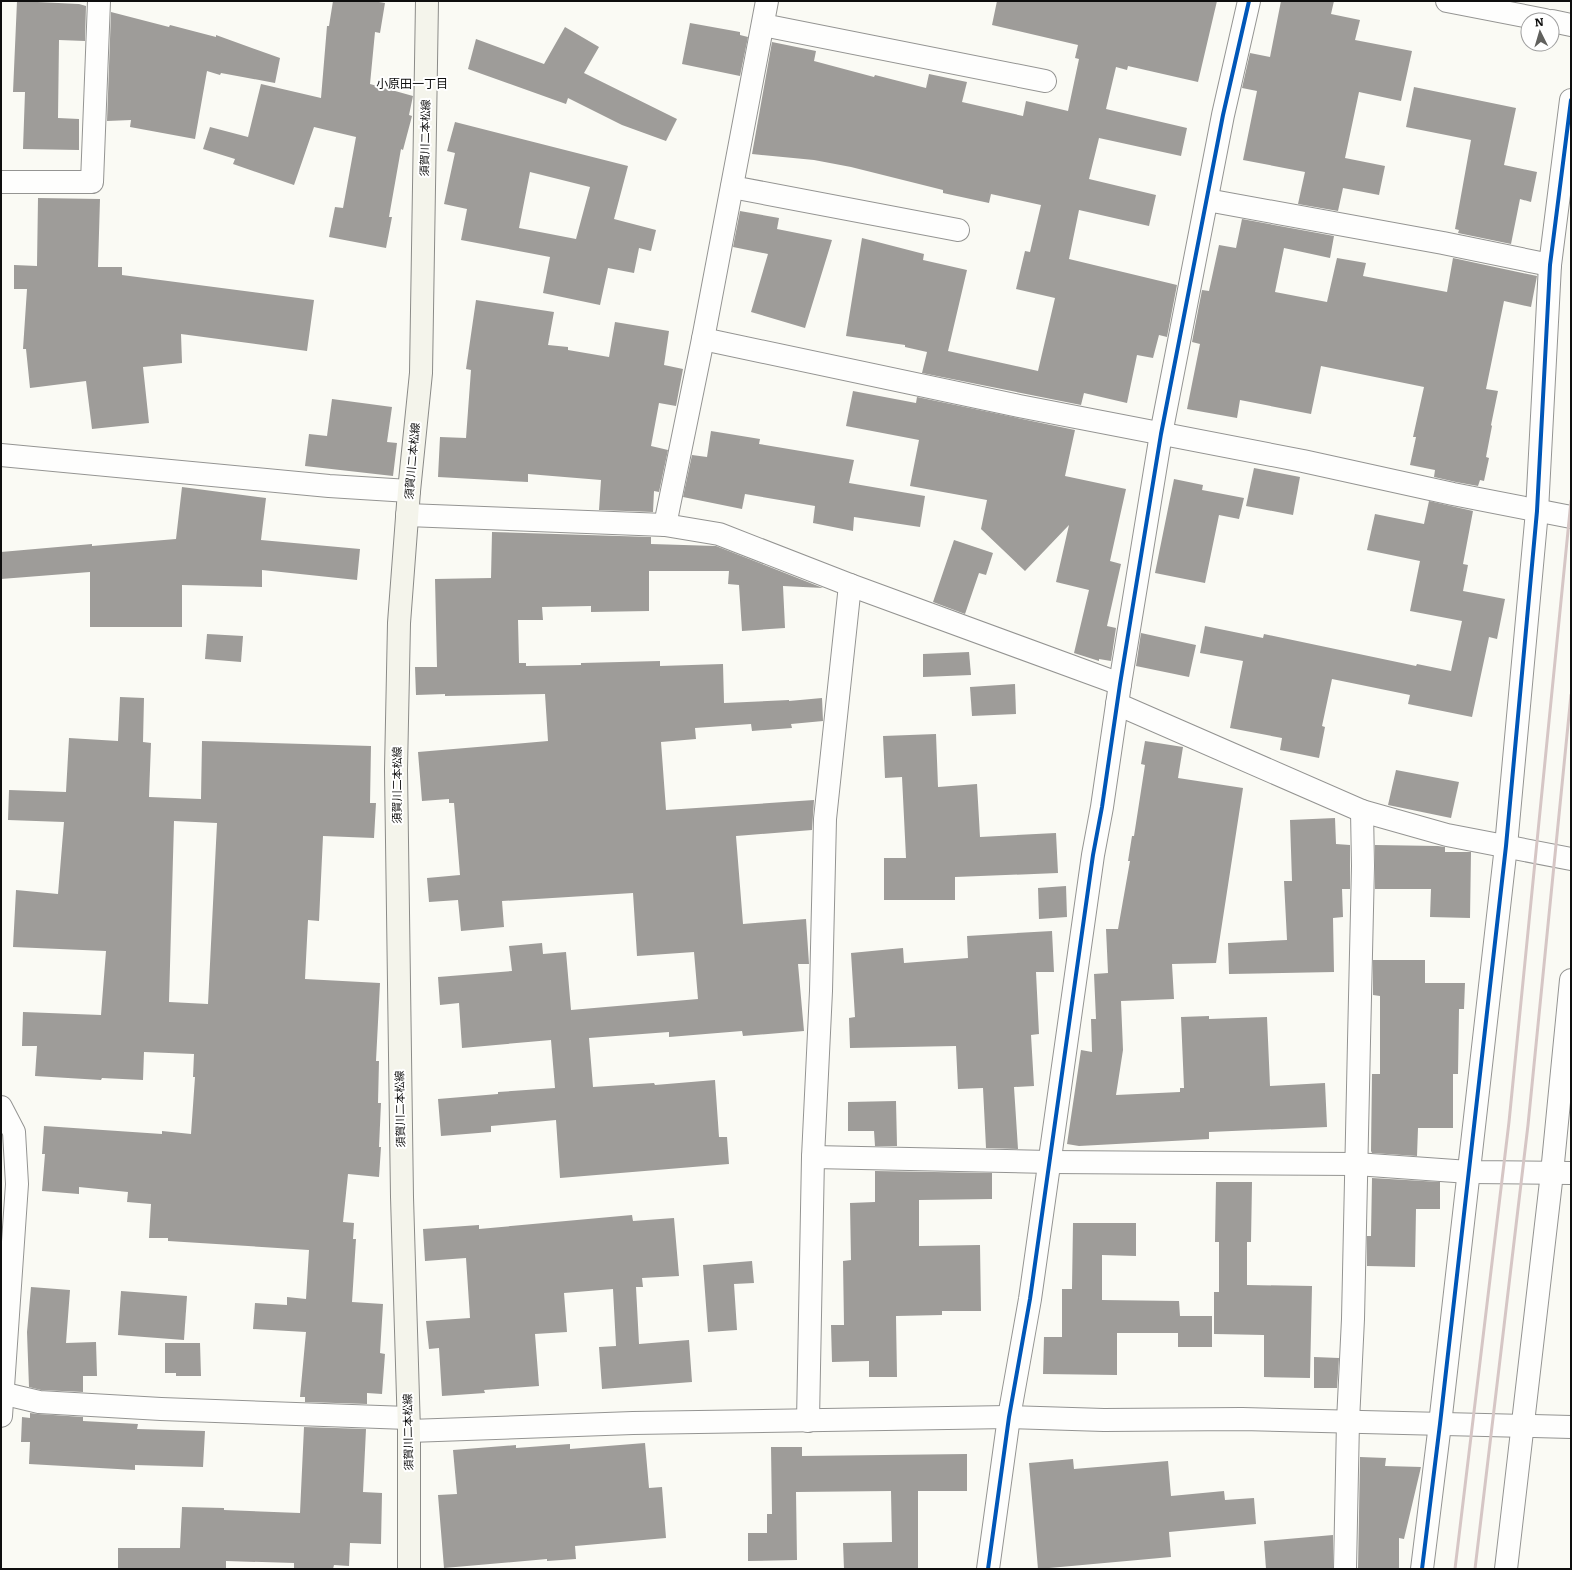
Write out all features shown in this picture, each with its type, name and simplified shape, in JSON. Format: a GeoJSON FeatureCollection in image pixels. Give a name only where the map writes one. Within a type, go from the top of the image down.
{"type":"FeatureCollection","features":[{"type":"Feature","properties":{"kind":"main road","name":"須賀川二本松線"},"geometry":{"type":"LineString","coordinates":[[409,1569],[409,1424],[402,1197],[396,778],[399,623],[409,491],[421,373],[428,1]]}},
{"type":"Feature","properties":{"kind":"street"},"geometry":{"type":"LineString","coordinates":[[1,182],[92,182],[99,1]]}},
{"type":"Feature","properties":{"kind":"street"},"geometry":{"type":"LineString","coordinates":[[665,525],[703,339],[767,1]]}},
{"type":"Feature","properties":{"kind":"street"},"geometry":{"type":"LineString","coordinates":[[988,1569],[1010,1417],[1030,1299],[1093,855],[1102,807],[1118,694],[1161,434],[1223,115],[1250,1]]}},
{"type":"Feature","properties":{"kind":"street"},"geometry":{"type":"LineString","coordinates":[[1446,1],[1520,15]]}},
{"type":"Feature","properties":{"kind":"street"},"geometry":{"type":"LineString","coordinates":[[1560,23],[1571,25]]}},
{"type":"Feature","properties":{"kind":"street"},"geometry":{"type":"LineString","coordinates":[[763,24],[1045,81]]}},
{"type":"Feature","properties":{"kind":"street"},"geometry":{"type":"LineString","coordinates":[[1422,1569],[1506,846],[1538,511],[1550,265],[1571,100]]}},
{"type":"Feature","properties":{"kind":"street"},"geometry":{"type":"LineString","coordinates":[[732,187],[958,230]]}},
{"type":"Feature","properties":{"kind":"street"},"geometry":{"type":"LineString","coordinates":[[1207,200],[1443,243],[1550,265]]}},
{"type":"Feature","properties":{"kind":"street"},"geometry":{"type":"LineString","coordinates":[[703,339],[1003,403],[1302,461],[1571,517]]}},
{"type":"Feature","properties":{"kind":"street"},"geometry":{"type":"LineString","coordinates":[[1,455],[330,486],[409,491]]}},
{"type":"Feature","properties":{"kind":"street"},"geometry":{"type":"LineString","coordinates":[[407,515],[665,525],[719,534],[850,585],[1118,694],[1362,811],[1447,834],[1571,859]]}},
{"type":"Feature","properties":{"kind":"street"},"geometry":{"type":"LineString","coordinates":[[808,1421],[813,1157],[821,991],[825,819],[850,585]]}},
{"type":"Feature","properties":{"kind":"street"},"geometry":{"type":"LineString","coordinates":[[1345,1569],[1348,1421],[1353,1318],[1363,866],[1362,811]]}},
{"type":"Feature","properties":{"kind":"street"},"geometry":{"type":"LineString","coordinates":[[1506,1569],[1522,1426],[1562,1173],[1571,980]]}},
{"type":"Feature","properties":{"kind":"street"},"geometry":{"type":"LineString","coordinates":[[1,1107],[17,1184],[1,1416]]}},
{"type":"Feature","properties":{"kind":"street"},"geometry":{"type":"LineString","coordinates":[[813,1157],[1050,1162],[1356,1164],[1469,1172],[1562,1173]]}},
{"type":"Feature","properties":{"kind":"street"},"geometry":{"type":"LineString","coordinates":[[2,1393],[39,1402],[409,1424],[808,1421],[1010,1417],[1104,1420],[1242,1419],[1571,1427]]}},
{"type":"Feature","properties":{"kind":"building"},"geometry":{"type":"Polygon","coordinates":[[[17,1],[79,4],[86,6],[85,41],[59,40],[58,118],[79,119],[79,150],[23,149],[25,92],[13,92],[17,1]]]}},
{"type":"Feature","properties":{"kind":"building"},"geometry":{"type":"Polygon","coordinates":[[[333,1],[373,1],[385,3],[380,33],[375,32],[370,84],[413,96],[409,115],[412,116],[403,150],[401,149],[389,217],[392,217],[386,248],[329,237],[335,207],[343,208],[356,137],[314,127],[294,185],[233,164],[235,159],[203,149],[210,127],[248,137],[261,84],[321,98],[327,26],[329,26],[333,1]]]}},
{"type":"Feature","properties":{"kind":"building"},"geometry":{"type":"Polygon","coordinates":[[[997,1],[1217,1],[1198,82],[1128,66],[1127,70],[1116,67],[1106,109],[1187,128],[1181,156],[1099,138],[1089,179],[1156,195],[1149,226],[1079,210],[1069,259],[1177,285],[1167,337],[1159,335],[1153,358],[1137,355],[1127,403],[1084,393],[1081,405],[922,373],[927,352],[905,347],[905,345],[846,336],[862,238],[924,254],[923,260],[967,270],[948,351],[1038,371],[1055,298],[1016,289],[1025,251],[1030,252],[1041,205],[991,194],[989,203],[943,193],[943,190],[851,167],[814,160],[752,154],[772,42],[816,51],[814,61],[874,77],[875,75],[926,88],[929,74],[967,82],[962,102],[1023,116],[1026,101],[1068,111],[1079,59],[1075,58],[1078,45],[992,25],[997,1]]]}},
{"type":"Feature","properties":{"kind":"building"},"geometry":{"type":"Polygon","coordinates":[[[1281,1],[1334,1],[1331,14],[1360,20],[1355,40],[1412,51],[1401,101],[1359,92],[1345,158],[1385,166],[1379,195],[1343,188],[1338,211],[1298,204],[1305,172],[1243,160],[1257,91],[1242,88],[1250,53],[1270,57],[1281,1]]]}},
{"type":"Feature","properties":{"kind":"building"},"geometry":{"type":"Polygon","coordinates":[[[111,12],[169,27],[170,25],[216,37],[216,35],[280,58],[275,83],[221,73],[220,75],[207,71],[195,139],[130,127],[131,120],[107,121],[111,12]]]}},
{"type":"Feature","properties":{"kind":"building"},"geometry":{"type":"Polygon","coordinates":[[[690,23],[740,32],[740,35],[748,37],[740,76],[682,64],[690,23]]]}},
{"type":"Feature","properties":{"kind":"building"},"geometry":{"type":"Polygon","coordinates":[[[565,27],[599,47],[584,73],[677,119],[666,141],[622,125],[568,98],[566,104],[468,69],[476,39],[544,64],[565,27]]]}},
{"type":"Feature","properties":{"kind":"building"},"geometry":{"type":"Polygon","coordinates":[[[1414,87],[1516,108],[1504,165],[1537,172],[1531,202],[1520,199],[1511,244],[1458,233],[1459,230],[1455,229],[1471,140],[1406,127],[1414,87]]]}},
{"type":"Feature","properties":{"kind":"building"},"geometry":{"type":"Polygon","coordinates":[[[455,122],[628,166],[614,219],[656,230],[651,251],[639,248],[634,273],[608,268],[600,305],[543,293],[550,257],[461,240],[467,209],[444,204],[455,153],[447,151],[455,122]],[[530,172],[519,228],[576,239],[590,187],[530,172]]]}},
{"type":"Feature","properties":{"kind":"building"},"geometry":{"type":"Polygon","coordinates":[[[38,198],[100,199],[98,267],[122,267],[122,275],[314,300],[307,351],[181,334],[182,363],[143,367],[149,423],[92,429],[86,381],[30,388],[26,349],[23,349],[27,289],[14,289],[14,265],[37,266],[38,198]]]}},
{"type":"Feature","properties":{"kind":"building"},"geometry":{"type":"Polygon","coordinates":[[[740,211],[779,218],[777,229],[832,240],[805,328],[751,312],[768,254],[733,247],[740,211]]]}},
{"type":"Feature","properties":{"kind":"building"},"geometry":{"type":"Polygon","coordinates":[[[1242,219],[1334,236],[1330,258],[1284,248],[1275,292],[1327,302],[1337,258],[1366,263],[1363,276],[1447,292],[1453,258],[1537,276],[1531,307],[1504,301],[1486,389],[1498,391],[1486,457],[1489,458],[1484,481],[1480,480],[1478,486],[1456,482],[1434,477],[1435,470],[1410,465],[1416,437],[1413,437],[1424,387],[1321,366],[1311,414],[1240,400],[1237,418],[1187,409],[1200,344],[1192,342],[1202,290],[1209,291],[1219,245],[1236,248],[1242,219]]]}},
{"type":"Feature","properties":{"kind":"building"},"geometry":{"type":"Polygon","coordinates":[[[476,300],[554,312],[548,345],[568,347],[568,350],[609,357],[615,322],[669,331],[664,365],[683,369],[676,406],[659,403],[651,446],[668,450],[659,492],[654,491],[653,512],[599,510],[601,480],[528,474],[528,482],[438,477],[440,437],[466,438],[471,370],[466,369],[476,300]]]}},
{"type":"Feature","properties":{"kind":"building"},"geometry":{"type":"Polygon","coordinates":[[[853,391],[916,403],[917,397],[1075,430],[1065,476],[1126,489],[1110,561],[1121,564],[1107,626],[1116,628],[1111,661],[1099,659],[1099,661],[1074,653],[1089,590],[1056,582],[1069,525],[1025,571],[981,529],[987,500],[910,486],[919,440],[846,426],[853,391]]]}},
{"type":"Feature","properties":{"kind":"building"},"geometry":{"type":"Polygon","coordinates":[[[332,399],[392,407],[387,442],[397,443],[393,476],[305,466],[309,434],[327,436],[332,399]]]}},
{"type":"Feature","properties":{"kind":"building"},"geometry":{"type":"Polygon","coordinates":[[[711,431],[760,439],[759,444],[854,460],[849,483],[925,496],[920,527],[854,517],[853,531],[813,523],[815,506],[745,494],[742,509],[683,497],[692,455],[707,457],[711,431]]]}},
{"type":"Feature","properties":{"kind":"building"},"geometry":{"type":"Polygon","coordinates":[[[1254,468],[1300,477],[1293,515],[1246,506],[1254,468]]]}},
{"type":"Feature","properties":{"kind":"building"},"geometry":{"type":"Polygon","coordinates":[[[1174,479],[1203,485],[1202,490],[1244,498],[1239,519],[1219,515],[1205,583],[1155,573],[1174,479]]]}},
{"type":"Feature","properties":{"kind":"building"},"geometry":{"type":"Polygon","coordinates":[[[182,487],[266,498],[261,540],[360,549],[357,580],[262,570],[262,587],[182,585],[182,627],[90,627],[90,572],[1,579],[1,552],[92,544],[92,546],[176,539],[182,487]]]}},
{"type":"Feature","properties":{"kind":"building"},"geometry":{"type":"Polygon","coordinates":[[[1429,501],[1473,511],[1463,564],[1468,565],[1463,591],[1505,599],[1497,639],[1489,637],[1472,717],[1408,704],[1410,695],[1332,679],[1322,726],[1325,727],[1319,758],[1280,750],[1282,738],[1230,728],[1243,661],[1200,653],[1205,626],[1263,638],[1264,634],[1416,666],[1417,664],[1451,671],[1462,621],[1410,611],[1420,561],[1367,550],[1375,514],[1424,524],[1429,501]]]}},
{"type":"Feature","properties":{"kind":"building"},"geometry":{"type":"Polygon","coordinates":[[[492,532],[651,537],[651,544],[716,546],[823,588],[783,586],[785,628],[742,631],[739,585],[728,584],[729,571],[649,571],[649,611],[591,612],[591,606],[542,607],[543,620],[518,620],[519,663],[526,663],[526,666],[660,661],[660,666],[723,664],[724,703],[789,701],[822,698],[823,721],[791,724],[792,728],[752,731],[751,724],[695,728],[696,739],[661,742],[666,810],[814,800],[812,830],[736,836],[743,924],[806,919],[809,964],[798,964],[804,1031],[743,1036],[742,1031],[669,1037],[669,1032],[589,1038],[593,1087],[654,1083],[655,1085],[715,1080],[719,1137],[727,1137],[729,1164],[560,1178],[556,1120],[491,1126],[491,1132],[441,1136],[438,1099],[498,1094],[498,1092],[555,1088],[551,1040],[462,1048],[459,1003],[440,1005],[438,977],[512,971],[509,946],[542,943],[543,954],[566,952],[571,1010],[698,999],[694,952],[637,956],[633,893],[502,901],[504,927],[461,931],[458,900],[429,902],[427,878],[460,875],[454,803],[449,803],[449,799],[422,801],[418,752],[548,741],[545,694],[445,696],[445,694],[416,695],[415,667],[437,667],[435,579],[491,578],[492,532]]]}},
{"type":"Feature","properties":{"kind":"building"},"geometry":{"type":"Polygon","coordinates":[[[954,540],[993,553],[986,575],[979,573],[965,614],[933,602],[954,540]]]}},
{"type":"Feature","properties":{"kind":"building"},"geometry":{"type":"Polygon","coordinates":[[[1141,633],[1196,645],[1189,677],[1136,666],[1141,633]]]}},
{"type":"Feature","properties":{"kind":"building"},"geometry":{"type":"Polygon","coordinates":[[[207,634],[243,636],[241,662],[205,659],[207,634]]]}},
{"type":"Feature","properties":{"kind":"building"},"geometry":{"type":"Polygon","coordinates":[[[969,652],[971,675],[923,677],[923,654],[969,652]]]}},
{"type":"Feature","properties":{"kind":"building"},"geometry":{"type":"Polygon","coordinates":[[[1015,684],[1016,714],[972,716],[970,687],[1015,684]]]}},
{"type":"Feature","properties":{"kind":"building"},"geometry":{"type":"Polygon","coordinates":[[[120,697],[144,698],[143,742],[151,743],[149,797],[201,799],[202,741],[371,746],[370,803],[376,803],[374,838],[323,836],[319,921],[308,920],[305,979],[380,983],[376,1061],[379,1061],[378,1103],[381,1103],[379,1177],[348,1174],[343,1222],[354,1223],[353,1239],[356,1239],[352,1302],[383,1304],[380,1353],[385,1354],[382,1394],[367,1393],[367,1404],[305,1402],[305,1397],[300,1397],[306,1332],[253,1329],[255,1303],[287,1305],[287,1297],[306,1299],[309,1250],[168,1241],[168,1238],[149,1238],[151,1204],[127,1202],[128,1192],[79,1187],[79,1194],[42,1191],[45,1154],[42,1154],[44,1126],[162,1134],[162,1131],[191,1134],[195,1077],[193,1077],[194,1054],[144,1052],[143,1080],[102,1078],[101,1080],[35,1076],[37,1046],[22,1046],[23,1012],[101,1015],[106,951],[13,947],[16,890],[58,894],[64,822],[8,820],[9,790],[66,792],[69,738],[118,741],[120,697]],[[174,821],[169,1002],[208,1004],[217,823],[174,821]]]}},
{"type":"Feature","properties":{"kind":"building"},"geometry":{"type":"Polygon","coordinates":[[[936,734],[938,787],[977,784],[980,837],[1056,833],[1058,873],[955,877],[955,900],[884,900],[884,858],[906,858],[902,777],[885,778],[883,736],[936,734]]]}},
{"type":"Feature","properties":{"kind":"building"},"geometry":{"type":"Polygon","coordinates":[[[1145,741],[1183,747],[1178,778],[1243,788],[1216,963],[1172,964],[1174,999],[1121,1001],[1123,1050],[1116,1095],[1180,1092],[1180,1088],[1184,1088],[1181,1017],[1209,1016],[1209,1019],[1267,1017],[1270,1086],[1325,1083],[1327,1127],[1209,1132],[1209,1139],[1079,1146],[1067,1144],[1081,1050],[1092,1052],[1091,1019],[1096,1019],[1094,974],[1108,973],[1106,929],[1118,929],[1130,861],[1128,861],[1132,836],[1134,836],[1145,765],[1141,764],[1145,741]]]}},
{"type":"Feature","properties":{"kind":"building"},"geometry":{"type":"Polygon","coordinates":[[[1396,770],[1459,782],[1451,818],[1388,805],[1396,770]]]}},
{"type":"Feature","properties":{"kind":"building"},"geometry":{"type":"Polygon","coordinates":[[[1335,818],[1336,844],[1350,845],[1350,889],[1342,889],[1343,917],[1333,918],[1334,972],[1229,974],[1228,943],[1287,940],[1284,881],[1292,881],[1290,820],[1335,818]]]}},
{"type":"Feature","properties":{"kind":"building"},"geometry":{"type":"Polygon","coordinates":[[[1375,845],[1438,846],[1445,847],[1445,852],[1471,852],[1470,918],[1430,917],[1431,889],[1375,889],[1375,845]]]}},
{"type":"Feature","properties":{"kind":"building"},"geometry":{"type":"Polygon","coordinates":[[[1066,886],[1067,917],[1039,919],[1038,888],[1066,886]]]}},
{"type":"Feature","properties":{"kind":"building"},"geometry":{"type":"Polygon","coordinates":[[[1052,931],[1054,972],[1036,972],[1039,1034],[1031,1035],[1034,1086],[1014,1087],[1018,1149],[986,1148],[983,1088],[958,1089],[956,1046],[850,1048],[849,1018],[855,1017],[851,953],[903,948],[904,963],[968,958],[967,936],[1052,931]]]}},
{"type":"Feature","properties":{"kind":"building"},"geometry":{"type":"Polygon","coordinates":[[[1373,960],[1425,960],[1425,983],[1465,983],[1464,1009],[1459,1009],[1458,1074],[1453,1074],[1453,1128],[1418,1128],[1417,1156],[1372,1153],[1371,1151],[1372,1074],[1380,1074],[1380,996],[1373,995],[1373,960]]]}},
{"type":"Feature","properties":{"kind":"building"},"geometry":{"type":"Polygon","coordinates":[[[896,1101],[897,1146],[875,1146],[874,1131],[848,1131],[848,1102],[896,1101]]]}},
{"type":"Feature","properties":{"kind":"building"},"geometry":{"type":"Polygon","coordinates":[[[875,1171],[992,1173],[992,1199],[919,1200],[919,1246],[980,1245],[981,1311],[942,1311],[942,1315],[896,1316],[897,1377],[869,1377],[869,1361],[832,1362],[831,1325],[844,1325],[843,1261],[851,1260],[850,1203],[875,1202],[875,1171]]]}},
{"type":"Feature","properties":{"kind":"building"},"geometry":{"type":"Polygon","coordinates":[[[1372,1178],[1440,1182],[1440,1209],[1416,1209],[1415,1267],[1367,1266],[1367,1236],[1371,1236],[1372,1178]]]}},
{"type":"Feature","properties":{"kind":"building"},"geometry":{"type":"Polygon","coordinates":[[[1216,1182],[1252,1182],[1251,1242],[1247,1242],[1247,1285],[1312,1286],[1310,1378],[1264,1377],[1264,1335],[1214,1334],[1214,1292],[1219,1292],[1219,1242],[1215,1242],[1216,1182]]]}},
{"type":"Feature","properties":{"kind":"building"},"geometry":{"type":"Polygon","coordinates":[[[632,1215],[633,1221],[674,1218],[679,1276],[642,1278],[643,1287],[636,1287],[639,1344],[689,1340],[692,1382],[602,1389],[599,1347],[616,1346],[613,1289],[564,1293],[567,1332],[535,1334],[539,1386],[484,1390],[485,1393],[442,1396],[439,1348],[429,1349],[426,1321],[470,1318],[466,1258],[425,1261],[423,1229],[479,1225],[479,1229],[632,1215]]]}},
{"type":"Feature","properties":{"kind":"building"},"geometry":{"type":"Polygon","coordinates":[[[1073,1223],[1136,1223],[1136,1256],[1102,1255],[1102,1300],[1179,1301],[1180,1316],[1212,1316],[1212,1347],[1178,1347],[1178,1333],[1117,1333],[1117,1375],[1043,1374],[1044,1337],[1062,1337],[1062,1289],[1072,1289],[1073,1223]]]}},
{"type":"Feature","properties":{"kind":"building"},"geometry":{"type":"Polygon","coordinates":[[[752,1261],[754,1283],[734,1284],[737,1330],[708,1332],[703,1265],[752,1261]]]}},
{"type":"Feature","properties":{"kind":"building"},"geometry":{"type":"Polygon","coordinates":[[[31,1287],[70,1290],[66,1343],[96,1342],[97,1376],[83,1376],[83,1392],[41,1390],[29,1387],[27,1332],[31,1287]]]}},
{"type":"Feature","properties":{"kind":"building"},"geometry":{"type":"Polygon","coordinates":[[[121,1291],[187,1296],[184,1340],[118,1335],[121,1291]]]}},
{"type":"Feature","properties":{"kind":"building"},"geometry":{"type":"Polygon","coordinates":[[[165,1343],[200,1343],[201,1376],[176,1376],[176,1373],[165,1373],[165,1343]]]}},
{"type":"Feature","properties":{"kind":"building"},"geometry":{"type":"Polygon","coordinates":[[[1314,1357],[1339,1358],[1337,1388],[1314,1388],[1314,1357]]]}},
{"type":"Feature","properties":{"kind":"building"},"geometry":{"type":"Polygon","coordinates":[[[30,1413],[83,1417],[83,1421],[138,1424],[137,1429],[205,1431],[203,1467],[135,1465],[135,1470],[29,1464],[30,1442],[21,1442],[22,1417],[30,1418],[30,1413]]]}},
{"type":"Feature","properties":{"kind":"building"},"geometry":{"type":"Polygon","coordinates":[[[304,1427],[366,1429],[363,1492],[382,1493],[381,1544],[350,1543],[349,1566],[334,1565],[333,1569],[294,1569],[294,1563],[226,1561],[226,1569],[118,1569],[118,1548],[180,1548],[182,1507],[300,1513],[304,1427]]]}},
{"type":"Feature","properties":{"kind":"building"},"geometry":{"type":"Polygon","coordinates":[[[645,1443],[649,1488],[662,1487],[666,1538],[575,1546],[576,1559],[547,1561],[547,1559],[444,1568],[438,1495],[457,1494],[453,1450],[516,1445],[516,1448],[570,1444],[570,1449],[645,1443]]]}},
{"type":"Feature","properties":{"kind":"building"},"geometry":{"type":"Polygon","coordinates":[[[771,1447],[802,1447],[802,1456],[967,1454],[967,1491],[918,1491],[918,1569],[844,1569],[843,1543],[892,1542],[891,1491],[796,1492],[797,1560],[748,1561],[748,1533],[767,1533],[767,1514],[772,1514],[771,1447]]]}},
{"type":"Feature","properties":{"kind":"building"},"geometry":{"type":"Polygon","coordinates":[[[1360,1457],[1386,1458],[1385,1466],[1421,1467],[1404,1539],[1399,1538],[1399,1569],[1358,1569],[1360,1457]]]}},
{"type":"Feature","properties":{"kind":"building"},"geometry":{"type":"Polygon","coordinates":[[[1073,1459],[1074,1469],[1168,1461],[1171,1496],[1224,1491],[1225,1500],[1254,1498],[1256,1524],[1169,1532],[1171,1557],[1038,1569],[1029,1463],[1073,1459]]]}},
{"type":"Feature","properties":{"kind":"building"},"geometry":{"type":"Polygon","coordinates":[[[1333,1535],[1333,1569],[1266,1569],[1264,1541],[1333,1535]]]}},
{"type":"Feature","properties":{"kind":"railway"},"geometry":{"type":"LineString","coordinates":[[1455,1569],[1509,1122],[1571,501]]}},
{"type":"Feature","properties":{"kind":"railway"},"geometry":{"type":"LineString","coordinates":[[1475,1569],[1528,1125],[1571,695]]}},
{"type":"Feature","properties":{"kind":"cycle path"},"geometry":{"type":"LineString","coordinates":[[988,1569],[1009,1417],[1030,1299],[1093,855],[1102,807],[1120,684],[1161,434],[1223,115],[1249,1]]}},
{"type":"Feature","properties":{"kind":"cycle path"},"geometry":{"type":"LineString","coordinates":[[1422,1569],[1506,846],[1537,511],[1550,265],[1571,100]]}},
{"type":"Feature","properties":{"kind":"district","name":"小原田一丁目"},"geometry":{"type":"Point","coordinates":[412,84]}}]}
